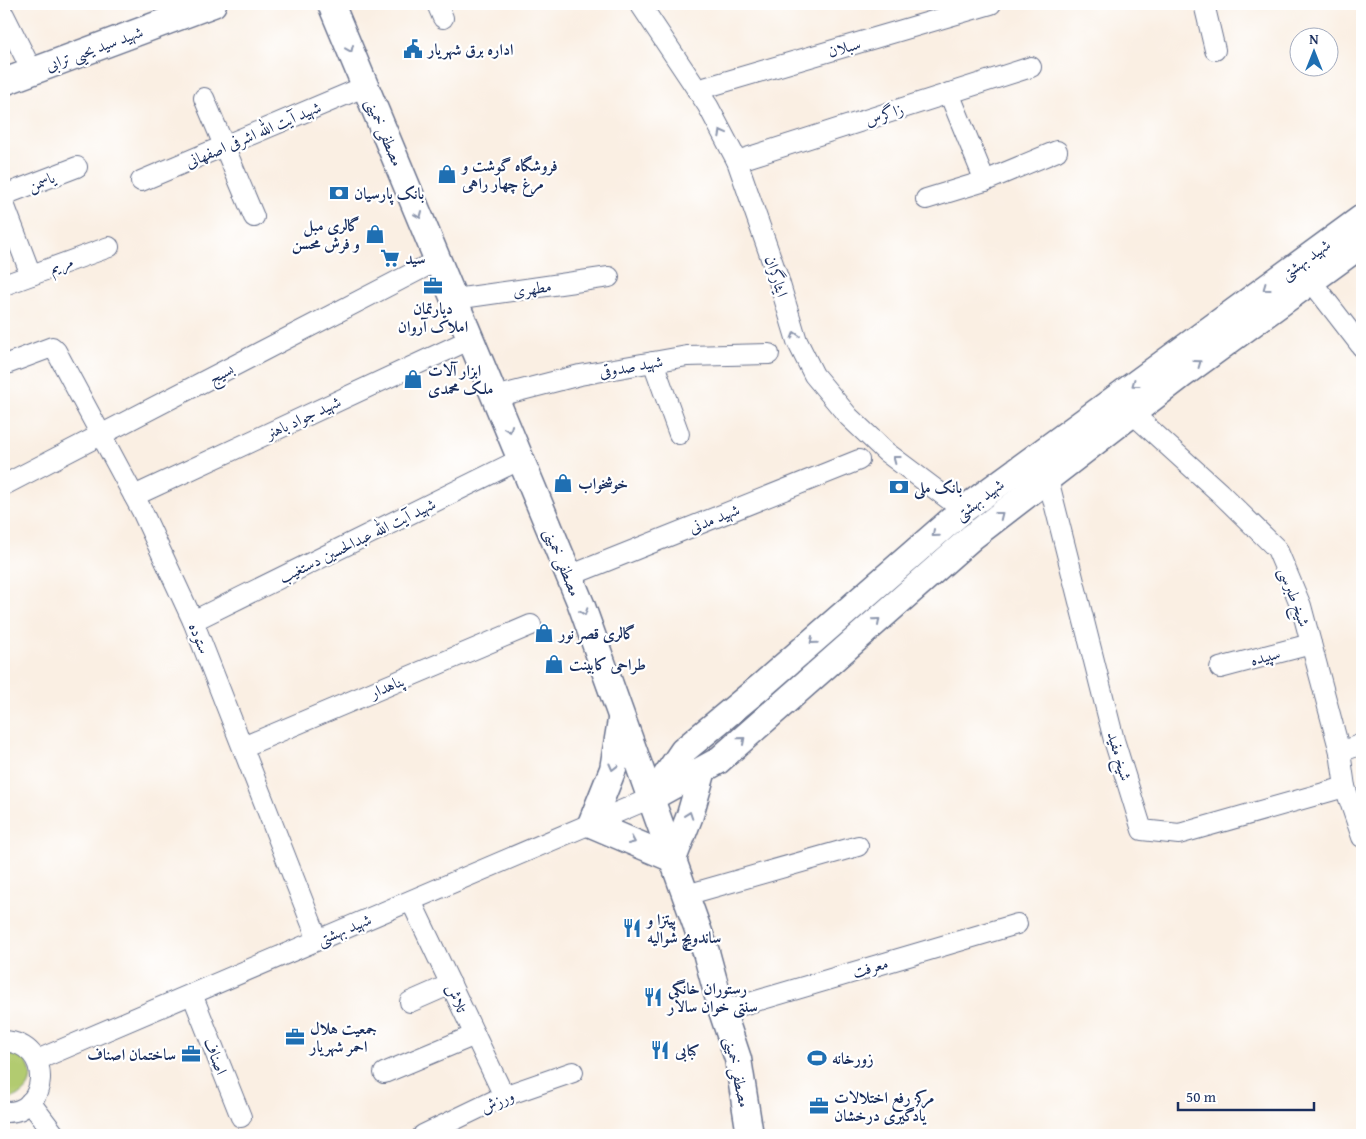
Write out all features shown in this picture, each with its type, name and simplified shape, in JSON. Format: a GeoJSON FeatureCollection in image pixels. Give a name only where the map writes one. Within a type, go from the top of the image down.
{"type":"FeatureCollection","features":[{"type":"Feature","properties":{"kind":"main road","name":"شهید سید یحیی ترابی"},"geometry":{"type":"LineString","coordinates":[[4,82],[213,4]]}},
{"type":"Feature","properties":{"kind":"main road","name":"مصطفی خمینی"},"geometry":{"type":"LineString","coordinates":[[331,4],[581,604],[706,952],[738,1059],[750,1135]]}},
{"type":"Feature","properties":{"kind":"main road","name":"شهید بهشتی"},"geometry":{"type":"LineString","coordinates":[[651,798],[683,751],[759,688],[963,510],[1362,218]]}},
{"type":"Feature","properties":{"kind":"main road","name":"شهید بهشتی"},"geometry":{"type":"LineString","coordinates":[[651,798],[703,770],[726,755],[972,537],[1182,375],[1362,244]]}},
{"type":"Feature","properties":{"kind":"main road"},"geometry":{"type":"LineString","coordinates":[[621,719],[613,769],[591,824],[673,859],[690,815],[703,770]]}},
{"type":"Feature","properties":{"kind":"street","name":"ایثارگران"},"geometry":{"type":"LineString","coordinates":[[640,4],[708,106],[737,161],[778,278],[797,341],[814,375],[848,417],[886,452],[963,510]]}},
{"type":"Feature","properties":{"kind":"street","name":"سبلان"},"geometry":{"type":"LineString","coordinates":[[697,90],[991,4]]}},
{"type":"Feature","properties":{"kind":"street"},"geometry":{"type":"LineString","coordinates":[[1204,4],[1215,50]]}},
{"type":"Feature","properties":{"kind":"street"},"geometry":{"type":"LineString","coordinates":[[4,15],[32,71]]}},
{"type":"Feature","properties":{"kind":"street","name":"زاگرس"},"geometry":{"type":"LineString","coordinates":[[737,161],[1031,67]]}},
{"type":"Feature","properties":{"kind":"street","name":"شهید آیت الله اشرفی اصفهانی"},"geometry":{"type":"LineString","coordinates":[[141,181],[366,86]]}},
{"type":"Feature","properties":{"kind":"street"},"geometry":{"type":"LineString","coordinates":[[949,93],[985,181]]}},
{"type":"Feature","properties":{"kind":"street"},"geometry":{"type":"LineString","coordinates":[[204,98],[254,217]]}},
{"type":"Feature","properties":{"kind":"street"},"geometry":{"type":"LineString","coordinates":[[926,199],[985,181],[1057,152]]}},
{"type":"Feature","properties":{"kind":"street","name":"یاسمن"},"geometry":{"type":"LineString","coordinates":[[4,195],[77,167]]}},
{"type":"Feature","properties":{"kind":"street"},"geometry":{"type":"LineString","coordinates":[[4,204],[31,275]]}},
{"type":"Feature","properties":{"kind":"street","name":"مریم"},"geometry":{"type":"LineString","coordinates":[[8,283],[109,247]]}},
{"type":"Feature","properties":{"kind":"street","name":"بسیج"},"geometry":{"type":"LineString","coordinates":[[4,485],[438,260]]}},
{"type":"Feature","properties":{"kind":"street","name":"مطهری"},"geometry":{"type":"LineString","coordinates":[[455,299],[609,276]]}},
{"type":"Feature","properties":{"kind":"street"},"geometry":{"type":"LineString","coordinates":[[1311,281],[1362,347]]}},
{"type":"Feature","properties":{"kind":"street","name":"شهید جواد باهنر"},"geometry":{"type":"LineString","coordinates":[[134,496],[471,339]]}},
{"type":"Feature","properties":{"kind":"street","name":"ستوده"},"geometry":{"type":"LineString","coordinates":[[4,365],[52,347],[54,348],[134,496],[193,621],[318,940]]}},
{"type":"Feature","properties":{"kind":"street","name":"شهید صدوقی"},"geometry":{"type":"LineString","coordinates":[[495,397],[580,375],[687,356],[769,354]]}},
{"type":"Feature","properties":{"kind":"street"},"geometry":{"type":"LineString","coordinates":[[653,362],[679,434]]}},
{"type":"Feature","properties":{"kind":"street","name":"شیخ طبرسی"},"geometry":{"type":"LineString","coordinates":[[1132,413],[1220,493],[1277,549],[1301,606],[1340,752],[1345,787],[1362,836]]}},
{"type":"Feature","properties":{"kind":"street","name":"شهید آیت الله عبدالحسین دستغیب"},"geometry":{"type":"LineString","coordinates":[[193,621],[521,459]]}},
{"type":"Feature","properties":{"kind":"street","name":"شهید مدنی"},"geometry":{"type":"LineString","coordinates":[[569,576],[859,460]]}},
{"type":"Feature","properties":{"kind":"street","name":"شیخ مفید"},"geometry":{"type":"LineString","coordinates":[[1048,479],[1114,740],[1142,830],[1179,834],[1345,787]]}},
{"type":"Feature","properties":{"kind":"street","name":"پناهدار"},"geometry":{"type":"LineString","coordinates":[[243,747],[531,625]]}},
{"type":"Feature","properties":{"kind":"street","name":"سپیده"},"geometry":{"type":"LineString","coordinates":[[1220,668],[1311,644]]}},
{"type":"Feature","properties":{"kind":"street"},"geometry":{"type":"LineString","coordinates":[[1340,752],[1362,744]]}},
{"type":"Feature","properties":{"kind":"street","name":"شهید بهشتی"},"geometry":{"type":"LineString","coordinates":[[37,1060],[651,798]]}},
{"type":"Feature","properties":{"kind":"street"},"geometry":{"type":"LineString","coordinates":[[686,895],[858,846]]}},
{"type":"Feature","properties":{"kind":"street","name":"تلاش"},"geometry":{"type":"LineString","coordinates":[[410,901],[504,1096]]}},
{"type":"Feature","properties":{"kind":"street","name":"معرفت"},"geometry":{"type":"LineString","coordinates":[[722,1010],[1017,924]]}},
{"type":"Feature","properties":{"kind":"street"},"geometry":{"type":"LineString","coordinates":[[410,1002],[451,984]]}},
{"type":"Feature","properties":{"kind":"street","name":"اصناف"},"geometry":{"type":"LineString","coordinates":[[192,994],[241,1117]]}},
{"type":"Feature","properties":{"kind":"street"},"geometry":{"type":"LineString","coordinates":[[384,1073],[475,1035]]}},
{"type":"Feature","properties":{"kind":"street"},"geometry":{"type":"LineString","coordinates":[[4,1041],[22,1046],[30,1052],[37,1060],[40,1071],[37,1093],[30,1102],[20,1109],[4,1112]]}},
{"type":"Feature","properties":{"kind":"street","name":"ورزش"},"geometry":{"type":"LineString","coordinates":[[423,1135],[504,1096],[573,1072]]}},
{"type":"Feature","properties":{"kind":"street"},"geometry":{"type":"LineString","coordinates":[[30,1102],[55,1135]]}},
{"type":"Feature","properties":{"kind":"green space"},"geometry":{"type":"Polygon","coordinates":[[[4,1050],[20,1054],[29,1067],[31,1074],[28,1086],[24,1091],[5,1100],[4,1050]]]}},
{"type":"Feature","properties":{"kind":"place","name":"اداره برق شهریار"},"geometry":{"type":"Point","coordinates":[413,49]}},
{"type":"Feature","properties":{"kind":"place","name":"فروشگاه گوشت و مرغ چهار راهی"},"geometry":{"type":"Point","coordinates":[447,174]}},
{"type":"Feature","properties":{"kind":"place","name":"بانک پارسیان"},"geometry":{"type":"Point","coordinates":[339,193]}},
{"type":"Feature","properties":{"kind":"place","name":"گالری مبل و فرش محسن"},"geometry":{"type":"Point","coordinates":[375,234]}},
{"type":"Feature","properties":{"kind":"place","name":"سید"},"geometry":{"type":"Point","coordinates":[390,258]}},
{"type":"Feature","properties":{"kind":"place","name":"دپارتمان املاک آروان"},"geometry":{"type":"Point","coordinates":[433,286]}},
{"type":"Feature","properties":{"kind":"place","name":"ابزار آلات ملک محمدی"},"geometry":{"type":"Point","coordinates":[413,379]}},
{"type":"Feature","properties":{"kind":"place","name":"خوشخواب"},"geometry":{"type":"Point","coordinates":[563,483]}},
{"type":"Feature","properties":{"kind":"place","name":"بانک ملی"},"geometry":{"type":"Point","coordinates":[899,487]}},
{"type":"Feature","properties":{"kind":"place","name":"گالری قصر نور"},"geometry":{"type":"Point","coordinates":[544,633]}},
{"type":"Feature","properties":{"kind":"place","name":"طراحی کابینت"},"geometry":{"type":"Point","coordinates":[554,664]}},
{"type":"Feature","properties":{"kind":"place","name":"پیتزا و ساندویچ شوالیه"},"geometry":{"type":"Point","coordinates":[632,928]}},
{"type":"Feature","properties":{"kind":"place","name":"رستوران خانگی سنتی خوان سالار"},"geometry":{"type":"Point","coordinates":[653,997]}},
{"type":"Feature","properties":{"kind":"place","name":"جمعیت هلال احمر شهریار"},"geometry":{"type":"Point","coordinates":[295,1037]}},
{"type":"Feature","properties":{"kind":"place","name":"کبابی"},"geometry":{"type":"Point","coordinates":[660,1050]}},
{"type":"Feature","properties":{"kind":"place","name":"ساختمان اصناف"},"geometry":{"type":"Point","coordinates":[191,1054]}},
{"type":"Feature","properties":{"kind":"place","name":"زورخانه"},"geometry":{"type":"Point","coordinates":[817,1058]}},
{"type":"Feature","properties":{"kind":"place","name":"مرکز رفع اختلالات یادگیری درخشان"},"geometry":{"type":"Point","coordinates":[819,1106]}}]}
